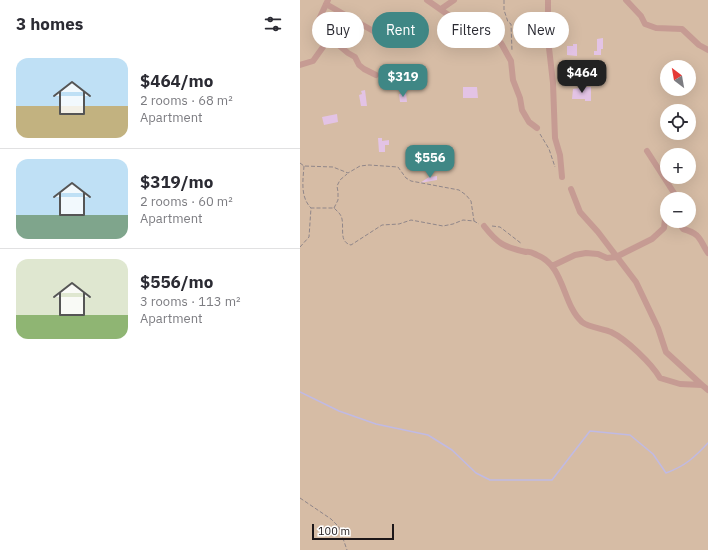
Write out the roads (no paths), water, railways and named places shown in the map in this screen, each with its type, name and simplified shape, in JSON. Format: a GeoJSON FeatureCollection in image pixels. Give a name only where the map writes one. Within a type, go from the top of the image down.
{"type":"FeatureCollection","features":[{"type":"Feature","properties":{"kind":"street"},"geometry":{"type":"LineString","coordinates":[[427,0],[457,21],[475,23],[475,30],[486,33],[501,43],[511,61],[513,80],[520,98],[522,110],[529,122],[537,128]]}},
{"type":"Feature","properties":{"kind":"street"},"geometry":{"type":"LineString","coordinates":[[441,9],[454,0]]}},
{"type":"Feature","properties":{"kind":"street"},"geometry":{"type":"LineString","coordinates":[[548,0],[548,39],[554,96],[554,138],[560,155],[562,177]]}},
{"type":"Feature","properties":{"kind":"street"},"geometry":{"type":"LineString","coordinates":[[626,0],[641,16],[645,24],[656,28],[682,29],[699,45],[708,50]]}},
{"type":"Feature","properties":{"kind":"street"},"geometry":{"type":"LineString","coordinates":[[322,12],[327,2],[372,30]]}},
{"type":"Feature","properties":{"kind":"street"},"geometry":{"type":"LineString","coordinates":[[300,65],[313,61],[322,48]]}},
{"type":"Feature","properties":{"kind":"street"},"geometry":{"type":"LineString","coordinates":[[342,48],[353,55],[364,69],[376,75]]}},
{"type":"Feature","properties":{"kind":"street"},"geometry":{"type":"LineString","coordinates":[[647,151],[672,192]]}},
{"type":"Feature","properties":{"kind":"street"},"geometry":{"type":"LineString","coordinates":[[571,189],[580,212],[598,232],[636,282],[658,328],[666,352],[708,390]]}},
{"type":"Feature","properties":{"kind":"street"},"geometry":{"type":"LineString","coordinates":[[484,226],[500,244],[508,248],[526,252],[529,251],[542,256],[557,272],[572,308],[583,323],[612,332],[644,358],[656,371],[660,378],[680,384],[702,385]]}},
{"type":"Feature","properties":{"kind":"street"},"geometry":{"type":"LineString","coordinates":[[552,266],[575,255],[586,253],[598,254],[607,258],[616,257],[652,239],[664,228]]}},
{"type":"Feature","properties":{"kind":"street"},"geometry":{"type":"LineString","coordinates":[[682,228],[693,232],[698,236],[708,253]]}},
{"type":"Feature","properties":{"kind":"waterway"},"geometry":{"type":"LineString","coordinates":[[300,392],[339,411],[376,424],[428,435],[452,450],[476,473],[490,480],[552,480],[590,431],[630,435],[653,454],[666,473],[689,461],[708,443]]}}]}
